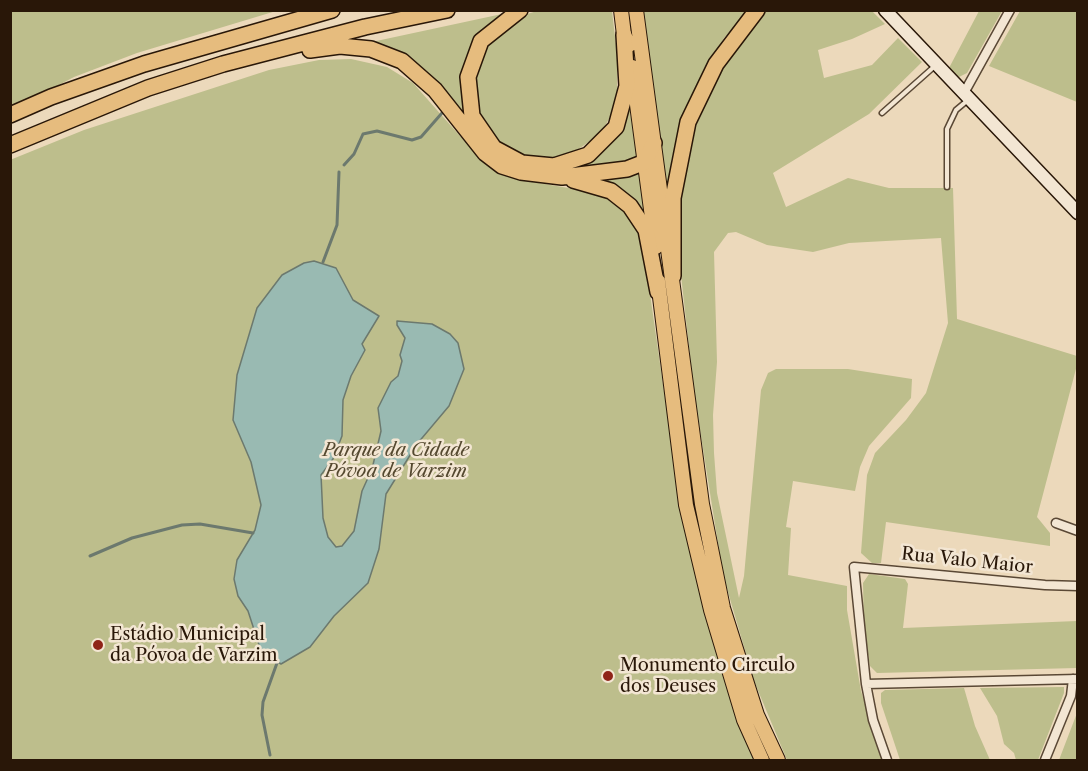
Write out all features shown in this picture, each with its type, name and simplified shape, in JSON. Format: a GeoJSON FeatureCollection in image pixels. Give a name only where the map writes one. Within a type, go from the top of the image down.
{"type":"FeatureCollection","features":[{"type":"Feature","properties":{"kind":"highway"},"geometry":{"type":"LineString","coordinates":[[10,115],[51,97],[144,64],[311,13],[332,10]]}},
{"type":"Feature","properties":{"kind":"highway"},"geometry":{"type":"LineString","coordinates":[[10,145],[148,88],[289,46],[447,10]]}},
{"type":"Feature","properties":{"kind":"highway"},"geometry":{"type":"LineString","coordinates":[[520,10],[481,41],[468,77],[472,116],[494,148],[522,163],[554,166],[588,155],[616,127],[627,86],[624,35]]}},
{"type":"Feature","properties":{"kind":"highway"},"geometry":{"type":"LineString","coordinates":[[673,276],[673,198],[688,122],[716,64],[757,10]]}},
{"type":"Feature","properties":{"kind":"highway"},"geometry":{"type":"LineString","coordinates":[[289,46],[310,50],[340,46],[371,49],[402,61],[435,90],[485,153],[502,166],[521,172],[562,177],[611,191],[630,206],[646,230],[658,292]]}},
{"type":"Feature","properties":{"kind":"highway"},"geometry":{"type":"LineString","coordinates":[[562,177],[627,169],[645,162],[654,143]]}},
{"type":"Feature","properties":{"kind":"main road"},"geometry":{"type":"LineString","coordinates":[[621,10],[624,35],[629,44],[658,260],[658,292],[686,505],[711,610],[744,720],[762,760]]}},
{"type":"Feature","properties":{"kind":"main road"},"geometry":{"type":"LineString","coordinates":[[636,10],[702,504],[723,608],[758,715],[778,760]]}},
{"type":"Feature","properties":{"kind":"street"},"geometry":{"type":"LineString","coordinates":[[885,10],[1077,213]]}},
{"type":"Feature","properties":{"kind":"street"},"geometry":{"type":"LineString","coordinates":[[966,96],[1010,10]]}},
{"type":"Feature","properties":{"kind":"street"},"geometry":{"type":"LineString","coordinates":[[1056,523],[1077,531]]}},
{"type":"Feature","properties":{"kind":"street","name":"Rua Valo Maior"},"geometry":{"type":"LineString","coordinates":[[866,684],[854,567],[1045,585],[1077,585]]}},
{"type":"Feature","properties":{"kind":"street"},"geometry":{"type":"LineString","coordinates":[[887,760],[873,720],[866,684],[1075,679],[1071,696],[1045,760]]}},
{"type":"Feature","properties":{"kind":"lane"},"geometry":{"type":"LineString","coordinates":[[882,113],[936,64]]}},
{"type":"Feature","properties":{"kind":"lane"},"geometry":{"type":"LineString","coordinates":[[947,187],[947,129],[966,96]]}},
{"type":"Feature","properties":{"kind":"green space"},"geometry":{"type":"Polygon","coordinates":[[[11,11],[276,11],[137,53],[74,77],[11,110],[11,11]]]}},
{"type":"Feature","properties":{"kind":"green space"},"geometry":{"type":"Polygon","coordinates":[[[537,11],[612,11],[617,54],[617,96],[610,117],[601,133],[573,153],[552,159],[515,153],[501,145],[478,111],[474,82],[484,50],[496,34],[524,15],[537,11]]]}},
{"type":"Feature","properties":{"kind":"green space"},"geometry":{"type":"Polygon","coordinates":[[[642,11],[748,11],[724,38],[701,76],[686,108],[672,157],[666,202],[642,11]]]}},
{"type":"Feature","properties":{"kind":"green space"},"geometry":{"type":"Polygon","coordinates":[[[766,11],[872,11],[885,24],[852,39],[818,50],[824,78],[872,65],[898,38],[922,62],[869,114],[773,173],[786,207],[848,178],[889,188],[953,188],[957,319],[1077,356],[1077,365],[1037,517],[1050,533],[1050,546],[886,522],[881,563],[872,563],[861,553],[867,475],[875,453],[906,420],[926,393],[948,323],[941,238],[849,243],[813,252],[767,245],[736,232],[728,233],[714,252],[717,362],[713,415],[714,453],[717,493],[739,598],[744,576],[761,390],[768,373],[776,369],[848,369],[912,379],[911,398],[869,446],[860,467],[855,491],[793,481],[786,527],[791,528],[788,575],[847,586],[847,610],[861,691],[882,760],[787,760],[754,681],[723,575],[694,392],[681,275],[678,205],[695,118],[727,56],[747,28],[766,11]]]}},
{"type":"Feature","properties":{"kind":"green space"},"geometry":{"type":"Polygon","coordinates":[[[979,11],[1002,11],[967,73],[959,77],[949,68],[979,11]]]}},
{"type":"Feature","properties":{"kind":"green space"},"geometry":{"type":"Polygon","coordinates":[[[1020,11],[1077,11],[1077,102],[989,66],[1020,11]]]}},
{"type":"Feature","properties":{"kind":"green space"},"geometry":{"type":"Polygon","coordinates":[[[502,14],[488,25],[473,44],[463,71],[461,86],[467,118],[485,146],[503,160],[524,168],[547,171],[575,168],[598,154],[611,141],[629,105],[637,158],[633,162],[622,167],[544,172],[513,166],[502,161],[484,146],[433,80],[402,57],[367,43],[502,14]]]}},
{"type":"Feature","properties":{"kind":"green space","name":"Parque da Cidade Póvoa de Varzim"},"geometry":{"type":"Polygon","coordinates":[[[351,59],[387,67],[413,83],[460,136],[491,166],[521,180],[604,194],[627,211],[641,231],[683,524],[720,667],[757,760],[11,760],[10,160],[84,130],[269,70],[319,60],[351,59]]]}},
{"type":"Feature","properties":{"kind":"green space"},"geometry":{"type":"Polygon","coordinates":[[[639,171],[643,214],[598,181],[599,178],[639,171]]]}},
{"type":"Feature","properties":{"kind":"green space"},"geometry":{"type":"Polygon","coordinates":[[[869,574],[905,579],[908,584],[903,628],[1077,621],[1077,668],[877,673],[870,666],[864,629],[863,583],[869,574]]]}},
{"type":"Feature","properties":{"kind":"green space"},"geometry":{"type":"Polygon","coordinates":[[[1064,687],[1064,693],[1038,760],[1016,760],[1014,753],[1004,744],[997,716],[980,688],[1064,687]]]}},
{"type":"Feature","properties":{"kind":"green space"},"geometry":{"type":"Polygon","coordinates":[[[964,688],[975,726],[990,760],[900,760],[881,703],[881,693],[885,690],[964,688]]]}},
{"type":"Feature","properties":{"kind":"green space"},"geometry":{"type":"Polygon","coordinates":[[[1077,713],[1077,760],[1059,760],[1077,713]]]}},
{"type":"Feature","properties":{"kind":"water"},"geometry":{"type":"Polygon","coordinates":[[[314,261],[336,268],[353,300],[379,316],[362,344],[365,350],[351,376],[343,400],[342,436],[333,459],[321,475],[323,518],[328,537],[336,547],[342,546],[354,531],[362,491],[372,469],[381,431],[378,408],[391,382],[398,376],[402,361],[400,355],[405,338],[397,321],[432,324],[450,334],[458,343],[464,369],[449,406],[417,444],[386,494],[379,549],[368,583],[334,616],[310,647],[281,664],[261,651],[248,611],[238,596],[234,579],[237,560],[255,530],[261,505],[251,462],[233,420],[237,375],[257,308],[282,275],[304,263],[314,261]]]}},
{"type":"Feature","properties":{"kind":"waterway"},"geometry":{"type":"LineString","coordinates":[[344,165],[354,154],[363,134],[377,131],[412,140],[421,137],[442,113]]}},
{"type":"Feature","properties":{"kind":"waterway"},"geometry":{"type":"LineString","coordinates":[[323,262],[337,225],[339,172]]}},
{"type":"Feature","properties":{"kind":"waterway"},"geometry":{"type":"LineString","coordinates":[[90,556],[132,538],[182,525],[200,524],[253,533]]}},
{"type":"Feature","properties":{"kind":"waterway"},"geometry":{"type":"LineString","coordinates":[[270,755],[262,715],[263,702],[277,663]]}},
{"type":"Feature","properties":{"kind":"place","name":"Estádio Municipal da Póvoa de Varzim"},"geometry":{"type":"Point","coordinates":[98,645]}},
{"type":"Feature","properties":{"kind":"place","name":"Monumento Circulo dos Deuses"},"geometry":{"type":"Point","coordinates":[608,676]}}]}
